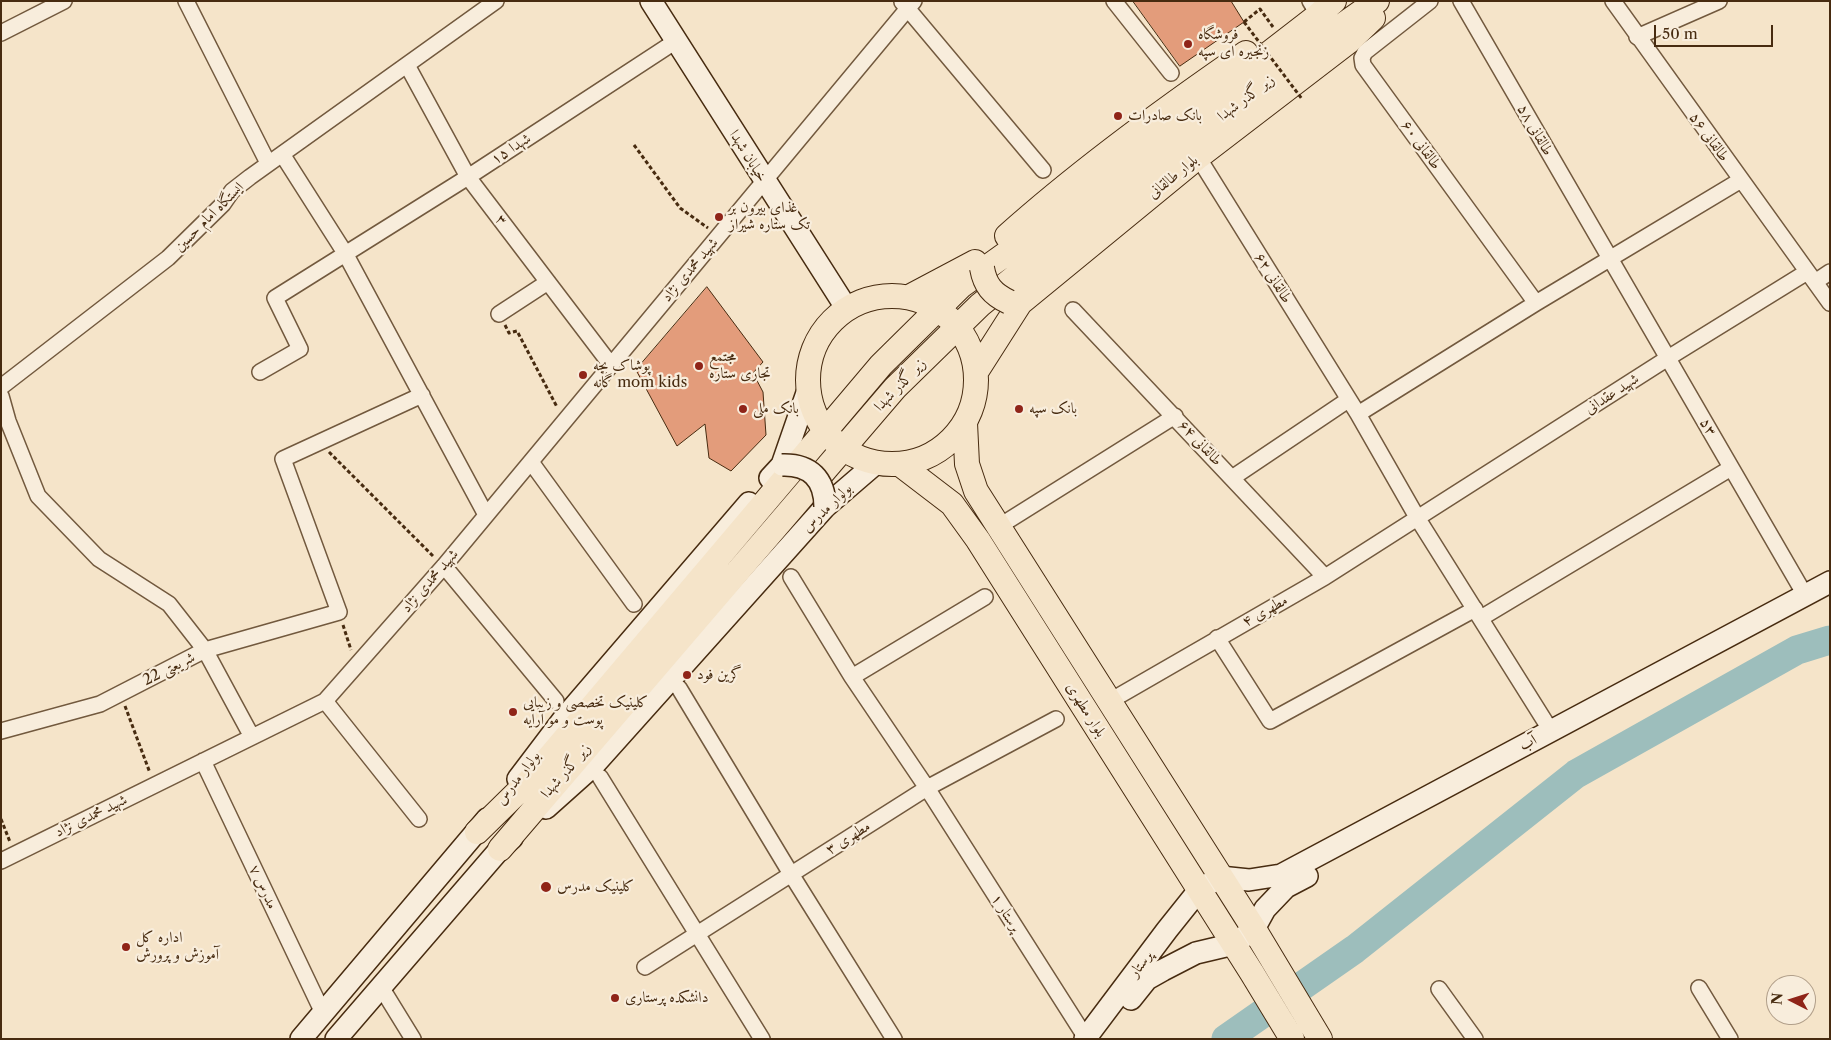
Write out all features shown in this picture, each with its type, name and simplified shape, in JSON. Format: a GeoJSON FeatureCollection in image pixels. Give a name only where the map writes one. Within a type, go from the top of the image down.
{"type":"FeatureCollection","features":[{"type":"Feature","properties":{"kind":"main road","name":"خیابان شهدا"},"geometry":{"type":"LineString","coordinates":[[651,1],[846,309]]}},
{"type":"Feature","properties":{"kind":"main road","name":"زیر گذر شهدا"},"geometry":{"type":"LineString","coordinates":[[500,849],[895,388],[974,312],[1068,234],[1330,34],[1377,1]]}},
{"type":"Feature","properties":{"kind":"main road","name":"بلوار طالقانی"},"geometry":{"type":"LineString","coordinates":[[976,372],[1014,302],[1348,42],[1390,1]]}},
{"type":"Feature","properties":{"kind":"main road","name":"زیر گذر شهدا"},"geometry":{"type":"LineString","coordinates":[[477,832],[530,780],[881,365],[961,286],[1056,218],[1316,17],[1319,2]]}},
{"type":"Feature","properties":{"kind":"main road"},"geometry":{"type":"LineString","coordinates":[[909,297],[983,262],[1049,199],[1186,94],[1319,2]]}},
{"type":"Feature","properties":{"kind":"main road"},"geometry":{"type":"LineString","coordinates":[[983,262],[984,279],[990,289],[998,297],[1014,302]]}},
{"type":"Feature","properties":{"kind":"main road"},"geometry":{"type":"LineString","coordinates":[[888,296],[909,297],[934,307],[955,324],[969,346],[976,372],[974,398],[965,423],[948,444],[926,458],[901,465],[875,464],[840,448],[830,438],[815,416],[808,390],[809,366],[816,344],[829,324],[846,309],[866,300],[888,296]]}},
{"type":"Feature","properties":{"kind":"main road","name":"بولوار مدرس"},"geometry":{"type":"LineString","coordinates":[[301,1039],[477,832],[565,717],[782,465],[808,390]]}},
{"type":"Feature","properties":{"kind":"main road","name":"بلوار مطهری"},"geometry":{"type":"LineString","coordinates":[[965,423],[967,464],[976,491],[1254,929],[1320,1038]]}},
{"type":"Feature","properties":{"kind":"main road","name":"بولوار مدرس"},"geometry":{"type":"LineString","coordinates":[[336,1039],[500,849],[593,766],[824,507],[875,464]]}},
{"type":"Feature","properties":{"kind":"main road"},"geometry":{"type":"LineString","coordinates":[[782,465],[794,465],[805,468],[814,475],[821,484],[825,495],[824,507]]}},
{"type":"Feature","properties":{"kind":"main road","name":"بلوار مطهری"},"geometry":{"type":"LineString","coordinates":[[901,465],[952,504],[978,540],[1234,944],[1292,1039]]}},
{"type":"Feature","properties":{"kind":"main road","name":"آب"},"geometry":{"type":"LineString","coordinates":[[1220,877],[1249,880],[1281,875],[1830,582]]}},
{"type":"Feature","properties":{"kind":"main road","name":"آب"},"geometry":{"type":"LineString","coordinates":[[1254,929],[1265,909],[1286,887],[1830,597]]}},
{"type":"Feature","properties":{"kind":"main road","name":"پرستار"},"geometry":{"type":"LineString","coordinates":[[1090,1038],[1167,930],[1199,890],[1220,877]]}},
{"type":"Feature","properties":{"kind":"main road"},"geometry":{"type":"LineString","coordinates":[[1234,944],[1254,929]]}},
{"type":"Feature","properties":{"kind":"main road","name":"پرستار"},"geometry":{"type":"LineString","coordinates":[[1090,1038],[1147,979],[1196,954],[1234,944]]}},
{"type":"Feature","properties":{"kind":"street"},"geometry":{"type":"LineString","coordinates":[[1,33],[64,1]]}},
{"type":"Feature","properties":{"kind":"street"},"geometry":{"type":"LineString","coordinates":[[186,1],[268,163]]}},
{"type":"Feature","properties":{"kind":"street","name":"ایستگاه امام حسین"},"geometry":{"type":"LineString","coordinates":[[1,387],[168,258],[223,204],[232,191],[268,163],[496,1]]}},
{"type":"Feature","properties":{"kind":"street"},"geometry":{"type":"LineString","coordinates":[[1114,1],[1171,73]]}},
{"type":"Feature","properties":{"kind":"street","name":"طالقانی ۶۰"},"geometry":{"type":"LineString","coordinates":[[1430,1],[1365,52],[1362,58],[1363,66],[1536,303]]}},
{"type":"Feature","properties":{"kind":"street","name":"طالقانی ۵۸"},"geometry":{"type":"LineString","coordinates":[[1461,1],[1610,259]]}},
{"type":"Feature","properties":{"kind":"street","name":"طالقانی ۵۶"},"geometry":{"type":"LineString","coordinates":[[1613,1],[1637,37],[1830,303]]}},
{"type":"Feature","properties":{"kind":"street"},"geometry":{"type":"LineString","coordinates":[[1637,37],[1720,1]]}},
{"type":"Feature","properties":{"kind":"street"},"geometry":{"type":"LineString","coordinates":[[908,4],[1042,170]]}},
{"type":"Feature","properties":{"kind":"street","name":"شهید محمدی نژاد"},"geometry":{"type":"LineString","coordinates":[[8,857],[325,701],[444,566],[531,462],[764,182],[908,4]]}},
{"type":"Feature","properties":{"kind":"street","name":"شهدا ۱۵"},"geometry":{"type":"LineString","coordinates":[[260,372],[300,349],[275,298],[468,177],[676,41]]}},
{"type":"Feature","properties":{"kind":"street","name":"۳"},"geometry":{"type":"LineString","coordinates":[[407,65],[468,177],[611,365]]}},
{"type":"Feature","properties":{"kind":"street"},"geometry":{"type":"LineString","coordinates":[[282,154],[345,253],[486,515]]}},
{"type":"Feature","properties":{"kind":"street","name":"طالقانی ۶۲"},"geometry":{"type":"LineString","coordinates":[[1198,157],[1358,414],[1418,519],[1550,731]]}},
{"type":"Feature","properties":{"kind":"street"},"geometry":{"type":"LineString","coordinates":[[1358,414],[1536,303],[1741,180]]}},
{"type":"Feature","properties":{"kind":"street","name":"۵۳"},"geometry":{"type":"LineString","coordinates":[[1610,259],[1805,595]]}},
{"type":"Feature","properties":{"kind":"street","name":"شهید عقدانی"},"geometry":{"type":"LineString","coordinates":[[1418,519],[1668,358],[1811,277],[1830,272]]}},
{"type":"Feature","properties":{"kind":"street"},"geometry":{"type":"LineString","coordinates":[[499,314],[548,282]]}},
{"type":"Feature","properties":{"kind":"street","name":"طالقانی ۶۴"},"geometry":{"type":"LineString","coordinates":[[1073,310],[1325,577]]}},
{"type":"Feature","properties":{"kind":"street"},"geometry":{"type":"LineString","coordinates":[[339,612],[283,459],[422,395]]}},
{"type":"Feature","properties":{"kind":"street"},"geometry":{"type":"LineString","coordinates":[[1,396],[4,423],[38,496],[100,559],[169,604],[206,650],[252,737]]}},
{"type":"Feature","properties":{"kind":"street"},"geometry":{"type":"LineString","coordinates":[[1232,478],[1348,400]]}},
{"type":"Feature","properties":{"kind":"street"},"geometry":{"type":"LineString","coordinates":[[998,527],[1175,416]]}},
{"type":"Feature","properties":{"kind":"street"},"geometry":{"type":"LineString","coordinates":[[531,462],[634,604]]}},
{"type":"Feature","properties":{"kind":"street"},"geometry":{"type":"LineString","coordinates":[[1217,638],[1270,721],[1478,614],[1731,468]]}},
{"type":"Feature","properties":{"kind":"street","name":"مطهری ۴"},"geometry":{"type":"LineString","coordinates":[[1110,702],[1217,638],[1325,577],[1418,519]]}},
{"type":"Feature","properties":{"kind":"street"},"geometry":{"type":"LineString","coordinates":[[444,566],[556,701]]}},
{"type":"Feature","properties":{"kind":"street","name":"پرستار ۱"},"geometry":{"type":"LineString","coordinates":[[790,577],[852,677],[927,788],[1090,1038]]}},
{"type":"Feature","properties":{"kind":"street"},"geometry":{"type":"LineString","coordinates":[[852,677],[985,597]]}},
{"type":"Feature","properties":{"kind":"street","name":"شریعتی 22"},"geometry":{"type":"LineString","coordinates":[[1,731],[100,704],[206,650],[339,612]]}},
{"type":"Feature","properties":{"kind":"street"},"geometry":{"type":"LineString","coordinates":[[678,688],[894,1039]]}},
{"type":"Feature","properties":{"kind":"street"},"geometry":{"type":"LineString","coordinates":[[325,701],[419,819]]}},
{"type":"Feature","properties":{"kind":"street","name":"مطهری ۳"},"geometry":{"type":"LineString","coordinates":[[645,967],[927,788],[1056,719]]}},
{"type":"Feature","properties":{"kind":"street","name":"مدرس ۷"},"geometry":{"type":"LineString","coordinates":[[203,761],[323,1013]]}},
{"type":"Feature","properties":{"kind":"street"},"geometry":{"type":"LineString","coordinates":[[600,777],[762,1039]]}},
{"type":"Feature","properties":{"kind":"street"},"geometry":{"type":"LineString","coordinates":[[381,987],[413,1039]]}},
{"type":"Feature","properties":{"kind":"street"},"geometry":{"type":"LineString","coordinates":[[1698,988],[1730,1039]]}},
{"type":"Feature","properties":{"kind":"street"},"geometry":{"type":"LineString","coordinates":[[1438,989],[1475,1039]]}},
{"type":"Feature","properties":{"kind":"path"},"geometry":{"type":"LineString","coordinates":[[1276,31],[1260,9],[1244,22],[1302,99]]}},
{"type":"Feature","properties":{"kind":"path"},"geometry":{"type":"LineString","coordinates":[[634,145],[680,208],[719,235]]}},
{"type":"Feature","properties":{"kind":"path"},"geometry":{"type":"LineString","coordinates":[[499,314],[509,334],[517,331],[565,421]]}},
{"type":"Feature","properties":{"kind":"path"},"geometry":{"type":"LineString","coordinates":[[319,443],[444,566]]}},
{"type":"Feature","properties":{"kind":"path"},"geometry":{"type":"LineString","coordinates":[[339,612],[356,665]]}},
{"type":"Feature","properties":{"kind":"path"},"geometry":{"type":"LineString","coordinates":[[120,693],[154,785]]}},
{"type":"Feature","properties":{"kind":"path"},"geometry":{"type":"LineString","coordinates":[[1,819],[8,857]]}},
{"type":"Feature","properties":{"kind":"building","name":"فروشگاه زنجیره ای سپه"},"geometry":{"type":"Polygon","coordinates":[[[1133,1],[1231,1],[1244,22],[1180,66],[1133,1]]]}},
{"type":"Feature","properties":{"kind":"building","name":"مجتمع تجاری ستاره"},"geometry":{"type":"Polygon","coordinates":[[[707,287],[763,362],[753,373],[763,392],[766,435],[731,471],[709,458],[705,424],[677,446],[636,370],[707,287]]]}},
{"type":"Feature","properties":{"kind":"waterway"},"geometry":{"type":"LineString","coordinates":[[1226,1039],[1355,949],[1576,774],[1797,650],[1830,640]]}},
{"type":"Feature","properties":{"kind":"place","name":"فروشگاه زنجیره ای سپه"},"geometry":{"type":"Point","coordinates":[1188,44]}},
{"type":"Feature","properties":{"kind":"place","name":"بانک صادرات"},"geometry":{"type":"Point","coordinates":[1118,116]}},
{"type":"Feature","properties":{"kind":"place","name":"غذای بیرون بر تک ستاره شیراز"},"geometry":{"type":"Point","coordinates":[719,217]}},
{"type":"Feature","properties":{"kind":"place","name":"مجتمع تجاری ستاره"},"geometry":{"type":"Point","coordinates":[699,366]}},
{"type":"Feature","properties":{"kind":"place","name":"پوشاک بچه گانه mom kids"},"geometry":{"type":"Point","coordinates":[583,375]}},
{"type":"Feature","properties":{"kind":"place","name":"بانک ملی"},"geometry":{"type":"Point","coordinates":[743,409]}},
{"type":"Feature","properties":{"kind":"place","name":"بانک سپه"},"geometry":{"type":"Point","coordinates":[1019,409]}},
{"type":"Feature","properties":{"kind":"place","name":"گرین فود"},"geometry":{"type":"Point","coordinates":[687,675]}},
{"type":"Feature","properties":{"kind":"place","name":"کلینیک تخصصی و زیبایی پوست و مو آرایه"},"geometry":{"type":"Point","coordinates":[513,712]}},
{"type":"Feature","properties":{"kind":"place","name":"کلینیک مدرس"},"geometry":{"type":"Point","coordinates":[546,887]}},
{"type":"Feature","properties":{"kind":"place","name":"اداره کل آموزش و پرورش"},"geometry":{"type":"Point","coordinates":[126,947]}},
{"type":"Feature","properties":{"kind":"place","name":"دانشکده پرستاری"},"geometry":{"type":"Point","coordinates":[615,998]}}]}
